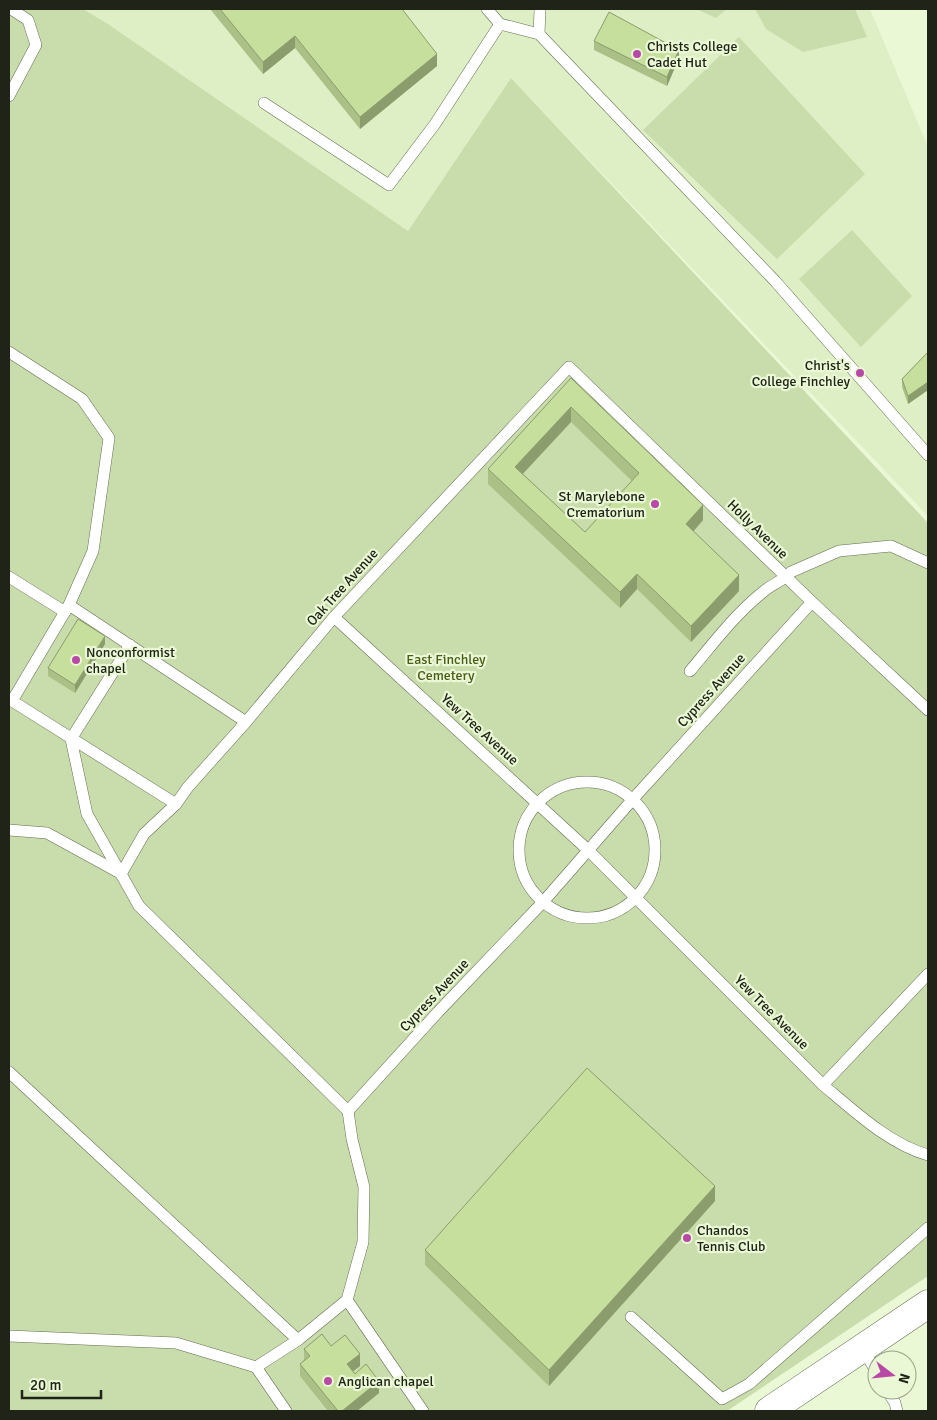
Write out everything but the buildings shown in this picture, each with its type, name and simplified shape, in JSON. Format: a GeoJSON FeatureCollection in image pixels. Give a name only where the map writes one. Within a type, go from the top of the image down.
{"type":"FeatureCollection","features":[{"type":"Feature","properties":{"kind":"main road"},"geometry":{"type":"LineString","coordinates":[[769,1411],[928,1304]]}},
{"type":"Feature","properties":{"kind":"lane"},"geometry":{"type":"LineString","coordinates":[[9,96],[36,45],[28,20],[11,9]]}},
{"type":"Feature","properties":{"kind":"lane"},"geometry":{"type":"LineString","coordinates":[[488,9],[500,24],[539,34],[775,281],[928,455]]}},
{"type":"Feature","properties":{"kind":"lane"},"geometry":{"type":"LineString","coordinates":[[539,34],[540,9]]}},
{"type":"Feature","properties":{"kind":"lane"},"geometry":{"type":"LineString","coordinates":[[264,103],[389,185],[435,124],[500,24]]}},
{"type":"Feature","properties":{"kind":"lane"},"geometry":{"type":"LineString","coordinates":[[9,352],[82,399],[109,438],[93,551],[67,608],[10,700],[176,804]]}},
{"type":"Feature","properties":{"kind":"lane","name":"Holly Avenue"},"geometry":{"type":"LineString","coordinates":[[569,367],[812,602],[928,710]]}},
{"type":"Feature","properties":{"kind":"lane","name":"Oak Tree Avenue"},"geometry":{"type":"LineString","coordinates":[[121,874],[144,834],[176,804],[188,787],[246,722],[334,617],[569,367]]}},
{"type":"Feature","properties":{"kind":"lane"},"geometry":{"type":"LineString","coordinates":[[690,671],[742,611],[764,591],[791,572],[839,551],[891,546],[928,563]]}},
{"type":"Feature","properties":{"kind":"lane"},"geometry":{"type":"LineString","coordinates":[[9,577],[130,645],[246,722]]}},
{"type":"Feature","properties":{"kind":"lane","name":"Cypress Avenue"},"geometry":{"type":"LineString","coordinates":[[348,1111],[438,1012],[543,902],[633,799],[812,602]]}},
{"type":"Feature","properties":{"kind":"lane","name":"Yew Tree Avenue"},"geometry":{"type":"LineString","coordinates":[[334,617],[538,802],[637,897],[823,1085],[863,1118],[912,1150],[928,1155]]}},
{"type":"Feature","properties":{"kind":"lane"},"geometry":{"type":"LineString","coordinates":[[130,645],[71,739],[86,814],[139,906],[348,1111],[352,1139],[364,1186],[362,1242],[347,1300],[298,1340],[256,1367]]}},
{"type":"Feature","properties":{"kind":"lane"},"geometry":{"type":"LineString","coordinates":[[588,782],[595,782],[615,788],[633,799],[646,816],[654,836],[655,858],[650,879],[637,897],[621,910],[602,917],[581,918],[560,913],[543,902],[528,885],[520,865],[519,842],[525,821],[538,802],[555,790],[574,783],[588,782]]}},
{"type":"Feature","properties":{"kind":"lane"},"geometry":{"type":"LineString","coordinates":[[9,830],[47,833],[121,874]]}},
{"type":"Feature","properties":{"kind":"lane"},"geometry":{"type":"LineString","coordinates":[[823,1085],[928,974]]}},
{"type":"Feature","properties":{"kind":"lane"},"geometry":{"type":"LineString","coordinates":[[9,1072],[298,1340]]}},
{"type":"Feature","properties":{"kind":"lane"},"geometry":{"type":"LineString","coordinates":[[631,1317],[722,1399],[749,1384],[928,1228]]}},
{"type":"Feature","properties":{"kind":"lane"},"geometry":{"type":"LineString","coordinates":[[347,1300],[423,1411]]}},
{"type":"Feature","properties":{"kind":"lane"},"geometry":{"type":"LineString","coordinates":[[9,1336],[176,1344],[256,1367],[286,1411]]}},
{"type":"Feature","properties":{"kind":"lane"},"geometry":{"type":"LineString","coordinates":[[863,1349],[867,1356]]}},
{"type":"Feature","properties":{"kind":"shaded area","name":"Christ's College Finchley"},"geometry":{"type":"Polygon","coordinates":[[[83,9],[870,9],[928,147],[928,516],[511,78],[408,231],[108,24],[83,9]]]}},
{"type":"Feature","properties":{"kind":"green space","name":"East Finchley Cemetery"},"geometry":{"type":"Polygon","coordinates":[[[9,9],[83,9],[108,24],[408,231],[511,78],[928,523],[928,1276],[727,1411],[9,1411],[9,9]]]}},
{"type":"Feature","properties":{"kind":"green space"},"geometry":{"type":"Polygon","coordinates":[[[696,9],[727,9],[716,18],[696,9]]]}},
{"type":"Feature","properties":{"kind":"green space"},"geometry":{"type":"Polygon","coordinates":[[[755,9],[855,9],[867,37],[803,52],[766,29],[755,9]]]}},
{"type":"Feature","properties":{"kind":"green space"},"geometry":{"type":"Polygon","coordinates":[[[739,37],[865,174],[777,259],[643,130],[739,37]]]}},
{"type":"Feature","properties":{"kind":"green space"},"geometry":{"type":"Polygon","coordinates":[[[852,230],[912,296],[861,347],[799,279],[852,230]]]}},
{"type":"Feature","properties":{"kind":"place","name":"Christs College Cadet Hut"},"geometry":{"type":"Point","coordinates":[637,54]}},
{"type":"Feature","properties":{"kind":"place","name":"Christ's College Finchley"},"geometry":{"type":"Point","coordinates":[860,373]}},
{"type":"Feature","properties":{"kind":"place","name":"St Marylebone Crematorium"},"geometry":{"type":"Point","coordinates":[655,504]}},
{"type":"Feature","properties":{"kind":"place","name":"Nonconformist chapel"},"geometry":{"type":"Point","coordinates":[76,660]}},
{"type":"Feature","properties":{"kind":"place","name":"Chandos Tennis Club"},"geometry":{"type":"Point","coordinates":[687,1238]}},
{"type":"Feature","properties":{"kind":"place","name":"Anglican chapel"},"geometry":{"type":"Point","coordinates":[328,1381]}}]}
